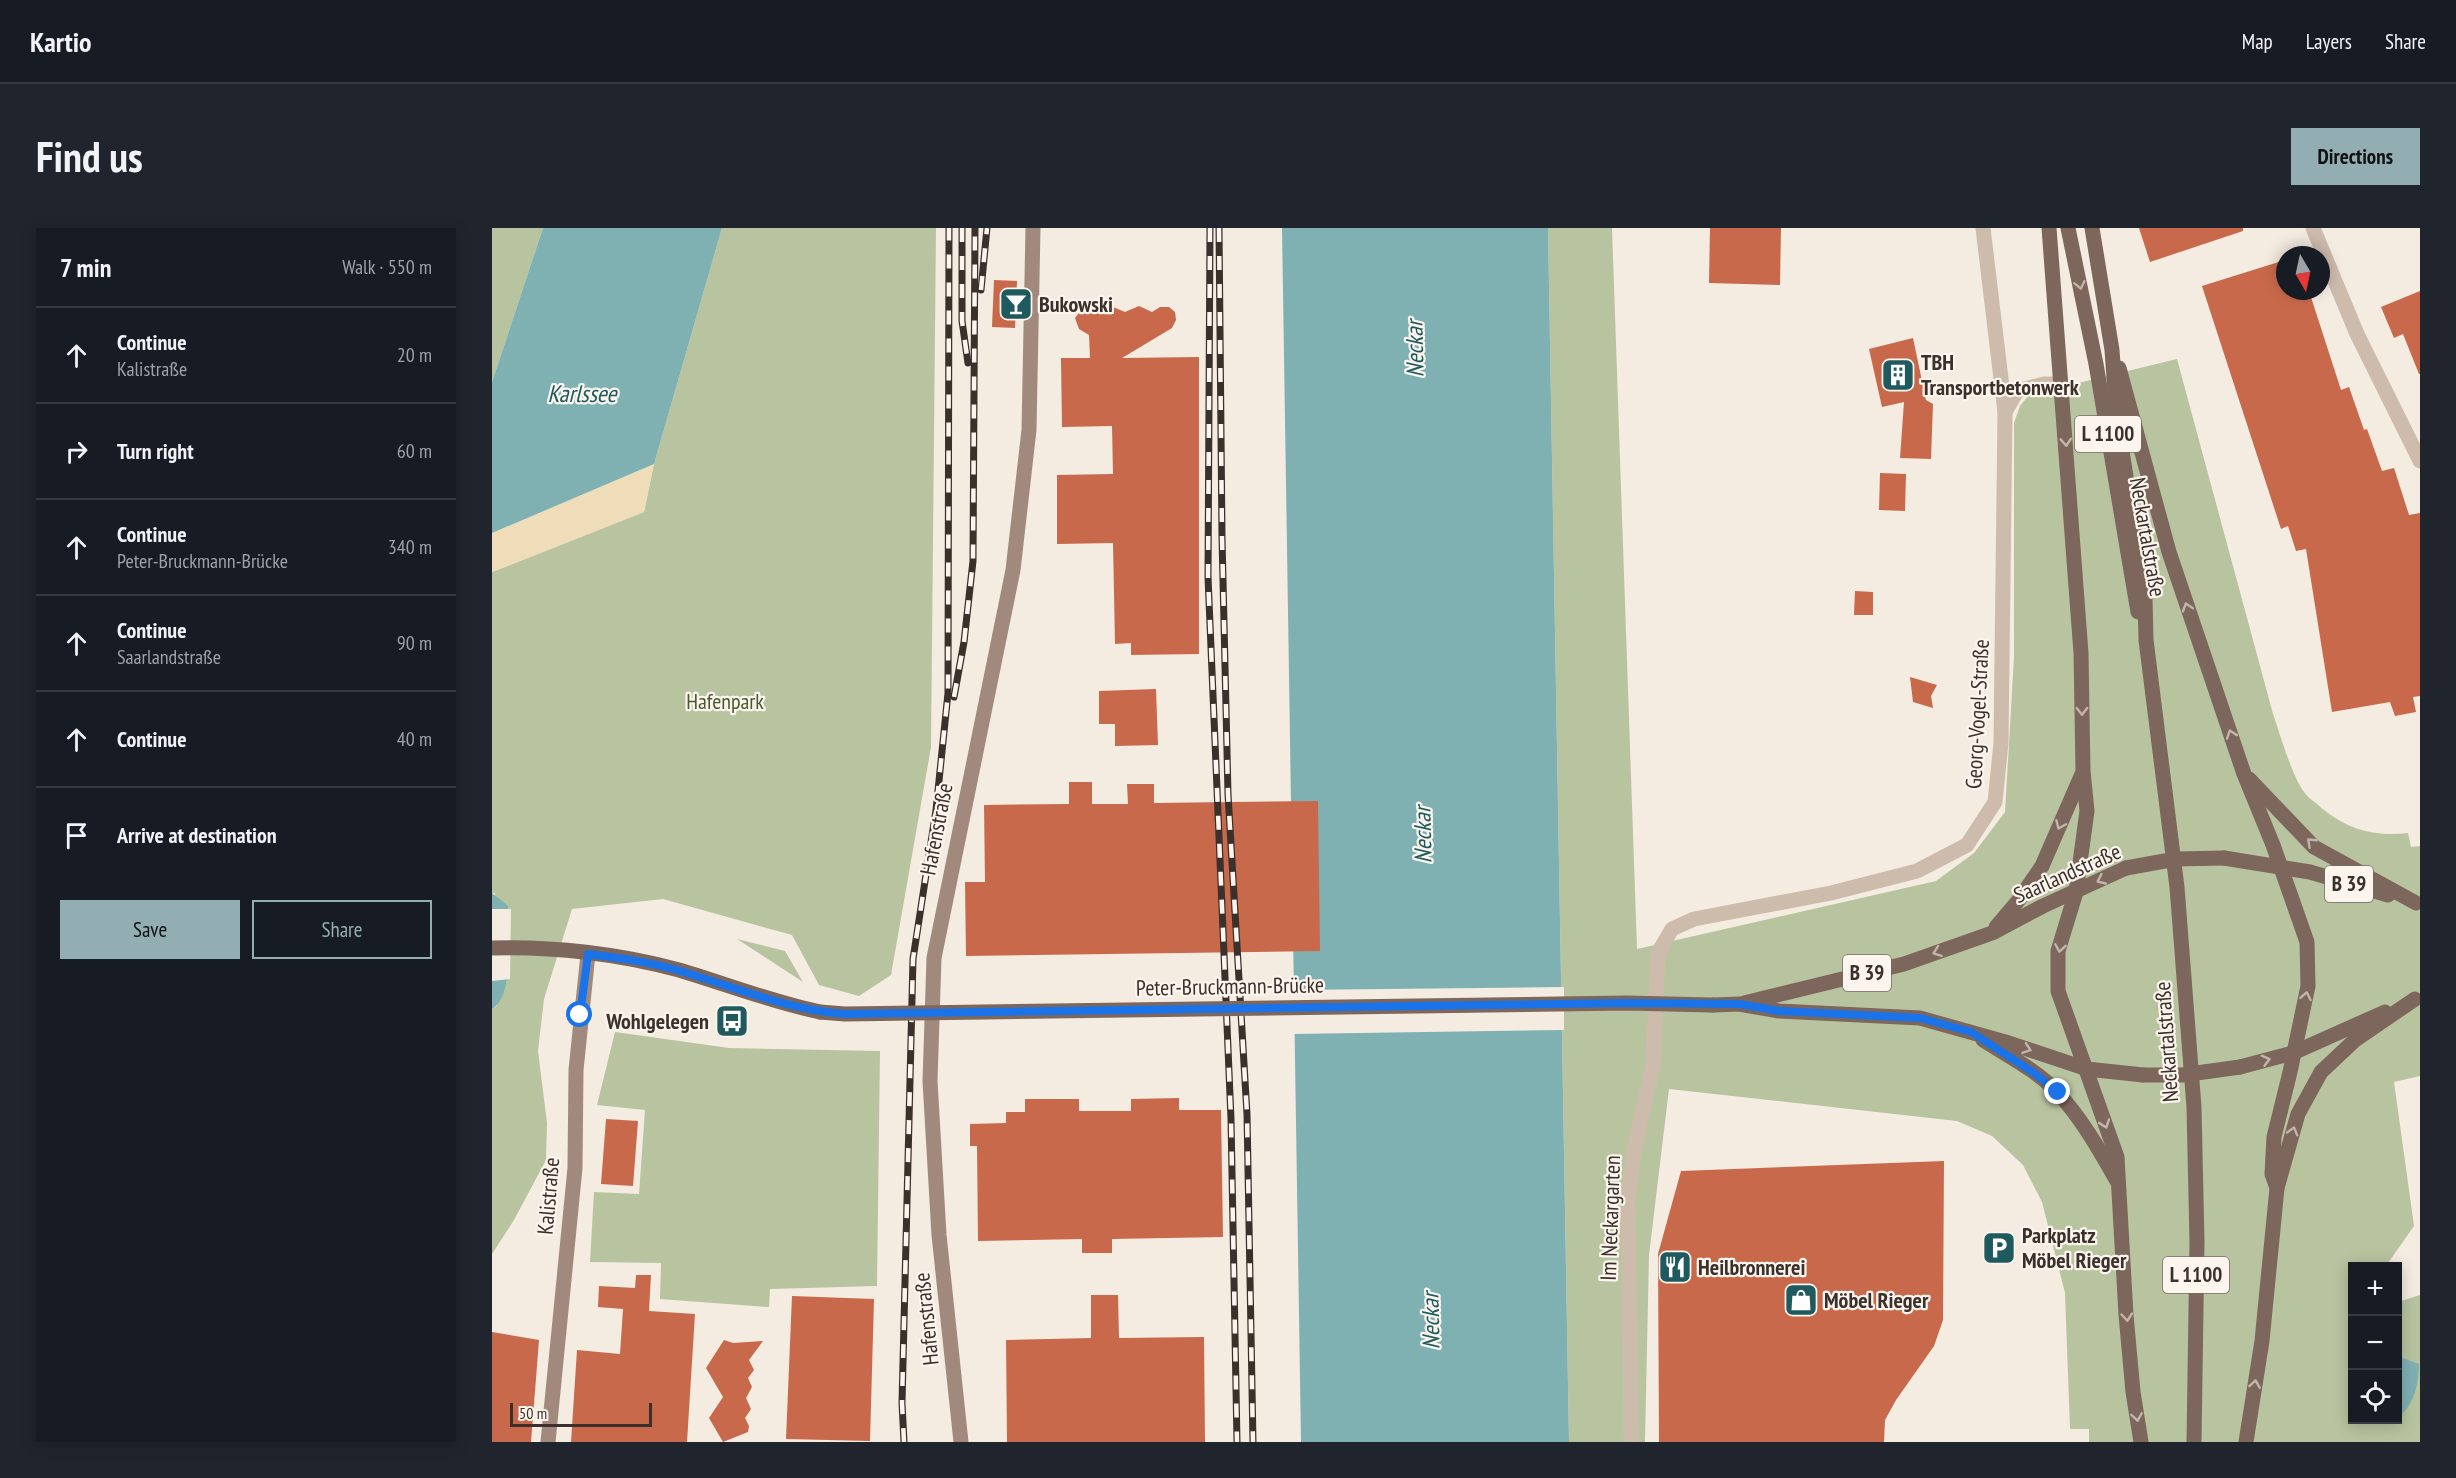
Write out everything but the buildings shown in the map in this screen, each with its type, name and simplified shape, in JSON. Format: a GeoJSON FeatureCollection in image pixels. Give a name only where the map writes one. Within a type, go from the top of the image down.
{"type":"FeatureCollection","features":[{"type":"Feature","properties":{"kind":"main road","name":"Hafenstraße"},"geometry":{"type":"LineString","coordinates":[[961,1442],[939,1234],[930,1081],[934,958],[1013,570],[1029,430],[1033,228]]}},
{"type":"Feature","properties":{"kind":"main road"},"geometry":{"type":"LineString","coordinates":[[2049,228],[2081,652],[2083,771],[2087,811],[2076,892],[2058,951],[2058,991],[2117,1157],[2133,1392],[2141,1442]]}},
{"type":"Feature","properties":{"kind":"main road","name":"Neckartalstraße"},"geometry":{"type":"LineString","coordinates":[[2068,228],[2096,364],[2133,592],[2146,640]]}},
{"type":"Feature","properties":{"kind":"main road","name":"Neckartalstraße"},"geometry":{"type":"LineString","coordinates":[[2092,228],[2112,350],[2117,419],[2145,598],[2146,640],[2177,887],[2190,1044],[2197,1242],[2194,1442]]}},
{"type":"Feature","properties":{"kind":"main road"},"geometry":{"type":"LineString","coordinates":[[2112,350],[2125,386],[2142,458],[2169,552],[2244,774],[2281,867],[2307,942],[2308,986],[2274,1137],[2272,1174],[2277,1188]]}},
{"type":"Feature","properties":{"kind":"main road"},"geometry":{"type":"LineString","coordinates":[[1992,933],[2042,866],[2083,771]]}},
{"type":"Feature","properties":{"kind":"main road"},"geometry":{"type":"LineString","coordinates":[[2244,774],[2314,847],[2418,904]]}},
{"type":"Feature","properties":{"kind":"main road","name":"Saarlandstraße"},"geometry":{"type":"LineString","coordinates":[[1713,1005],[1739,1004],[1904,964],[1992,933],[2043,906],[2126,868],[2176,859],[2224,858],[2310,872],[2418,904]]}},
{"type":"Feature","properties":{"kind":"main road","name":"B 39"},"geometry":{"type":"LineString","coordinates":[[492,948],[588,954]]}},
{"type":"Feature","properties":{"kind":"main road","name":"Peter-Bruckmann-Brücke"},"geometry":{"type":"LineString","coordinates":[[588,954],[636,960],[792,1006],[845,1014],[1626,1003],[1713,1005]]}},
{"type":"Feature","properties":{"kind":"main road","name":"Kalistraße"},"geometry":{"type":"LineString","coordinates":[[548,1442],[575,1168],[576,1070],[588,954]]}},
{"type":"Feature","properties":{"kind":"main road"},"geometry":{"type":"LineString","coordinates":[[2246,1442],[2262,1341],[2277,1188],[2298,1114],[2320,1072],[2355,1040],[2417,998]]}},
{"type":"Feature","properties":{"kind":"main road","name":"Saarlandstraße"},"geometry":{"type":"LineString","coordinates":[[1739,1004],[1779,1011],[1920,1018],[2087,1068],[2143,1075],[2182,1075],[2240,1067],[2293,1053],[2417,998]]}},
{"type":"Feature","properties":{"kind":"main road"},"geometry":{"type":"LineString","coordinates":[[1971,1032],[2034,1073],[2058,1092],[2094,1142],[2118,1182]]}},
{"type":"Feature","properties":{"kind":"street","name":"Georg-Vogel-Straße"},"geometry":{"type":"LineString","coordinates":[[1672,929],[1694,919],[1831,893],[1917,871],[1967,845],[1995,802],[2001,743],[2005,412],[1983,228]]}},
{"type":"Feature","properties":{"kind":"street"},"geometry":{"type":"LineString","coordinates":[[2313,228],[2356,334],[2420,461]]}},
{"type":"Feature","properties":{"kind":"street"},"geometry":{"type":"LineString","coordinates":[[2005,412],[2017,392],[2044,384],[2061,384]]}},
{"type":"Feature","properties":{"kind":"street","name":"Im Neckargarten"},"geometry":{"type":"LineString","coordinates":[[1631,1442],[1628,1198],[1639,1123],[1653,1065],[1658,953],[1672,929]]}},
{"type":"Feature","properties":{"kind":"green space"},"geometry":{"type":"Polygon","coordinates":[[[492,228],[543,228],[492,382],[492,228]]]}},
{"type":"Feature","properties":{"kind":"green space","name":"Hafenpark"},"geometry":{"type":"Polygon","coordinates":[[[722,228],[936,228],[931,747],[891,975],[859,996],[819,985],[792,935],[663,899],[572,909],[544,999],[538,1051],[547,1123],[546,1160],[514,1220],[492,1254],[492,1009],[497,1006],[495,893],[492,893],[492,572],[644,512],[654,464],[722,228]]]}},
{"type":"Feature","properties":{"kind":"green space"},"geometry":{"type":"Polygon","coordinates":[[[1548,228],[1612,228],[1637,949],[1936,881],[1974,853],[2005,812],[2014,657],[2014,423],[2020,406],[2029,395],[2177,359],[2273,714],[2295,776],[2307,796],[2339,820],[2360,830],[2383,834],[2408,833],[2411,847],[2420,846],[2420,1076],[2394,1082],[2414,1226],[2389,1262],[2348,1262],[2348,1424],[2402,1424],[2402,1301],[2420,1295],[2420,1442],[2089,1442],[2089,1429],[2070,1429],[2065,1293],[2042,1202],[2023,1165],[1992,1136],[1957,1121],[1669,1089],[1649,1255],[1645,1442],[1569,1442],[1548,228]]]}},
{"type":"Feature","properties":{"kind":"green space"},"geometry":{"type":"Polygon","coordinates":[[[737,939],[785,951],[803,982],[737,939]]]}},
{"type":"Feature","properties":{"kind":"green space"},"geometry":{"type":"Polygon","coordinates":[[[615,1032],[729,1048],[880,1051],[877,1286],[770,1289],[769,1307],[660,1299],[661,1263],[590,1262],[594,1192],[639,1194],[645,1110],[597,1105],[615,1032]]]}},
{"type":"Feature","properties":{"kind":"sand"},"geometry":{"type":"Polygon","coordinates":[[[654,464],[644,512],[492,572],[492,533],[654,464]]]}},
{"type":"Feature","properties":{"kind":"water","name":"Karlssee"},"geometry":{"type":"Polygon","coordinates":[[[543,228],[722,228],[654,464],[492,533],[492,382],[543,228]]]}},
{"type":"Feature","properties":{"kind":"water","name":"Neckar"},"geometry":{"type":"Polygon","coordinates":[[[1282,228],[1548,228],[1569,1442],[1301,1442],[1282,228]]]}},
{"type":"Feature","properties":{"kind":"water"},"geometry":{"type":"Polygon","coordinates":[[[492,893],[508,906],[509,962],[504,991],[499,1002],[492,1009],[492,893]]]}},
{"type":"Feature","properties":{"kind":"water"},"geometry":{"type":"Polygon","coordinates":[[[2402,1358],[2419,1364],[2415,1391],[2402,1414],[2402,1358]]]}},
{"type":"Feature","properties":{"kind":"pier"},"geometry":{"type":"Polygon","coordinates":[[[492,909],[511,909],[510,979],[492,981],[492,909]]]}},
{"type":"Feature","properties":{"kind":"pier"},"geometry":{"type":"Polygon","coordinates":[[[1564,987],[1564,1030],[1292,1034],[1291,990],[1564,987]]]}},
{"type":"Feature","properties":{"kind":"railway"},"geometry":{"type":"LineString","coordinates":[[904,1442],[902,1403],[913,959],[936,810],[948,693],[949,228]]}},
{"type":"Feature","properties":{"kind":"railway"},"geometry":{"type":"LineString","coordinates":[[962,228],[962,321],[968,363]]}},
{"type":"Feature","properties":{"kind":"railway"},"geometry":{"type":"LineString","coordinates":[[954,697],[964,642],[973,561],[975,228]]}},
{"type":"Feature","properties":{"kind":"railway"},"geometry":{"type":"LineString","coordinates":[[981,290],[987,228]]}},
{"type":"Feature","properties":{"kind":"railway"},"geometry":{"type":"LineString","coordinates":[[1210,228],[1208,577],[1231,1119],[1237,1442]]}},
{"type":"Feature","properties":{"kind":"railway"},"geometry":{"type":"LineString","coordinates":[[1219,228],[1222,537],[1228,794],[1247,1114],[1253,1442]]}},
{"type":"Feature","properties":{"kind":"place","name":"Bukowski"},"geometry":{"type":"Point","coordinates":[1016,304]}},
{"type":"Feature","properties":{"kind":"place","name":"TBH Transportbetonwerk"},"geometry":{"type":"Point","coordinates":[1898,375]}},
{"type":"Feature","properties":{"kind":"place","name":"Wohlgelegen"},"geometry":{"type":"Point","coordinates":[732,1021]}},
{"type":"Feature","properties":{"kind":"place","name":"Parkplatz Möbel Rieger"},"geometry":{"type":"Point","coordinates":[1999,1248]}},
{"type":"Feature","properties":{"kind":"place","name":"Heilbronnerei"},"geometry":{"type":"Point","coordinates":[1675,1267]}},
{"type":"Feature","properties":{"kind":"place","name":"Möbel Rieger"},"geometry":{"type":"Point","coordinates":[1801,1300]}},
{"type":"Feature","properties":{"kind":"route"},"geometry":{"type":"LineString","coordinates":[[580,1015],[588,954],[636,960],[792,1006],[845,1014],[1626,1003],[1739,1004],[1779,1011],[1920,1018],[1971,1032],[2034,1073],[2058,1092]]}}]}
